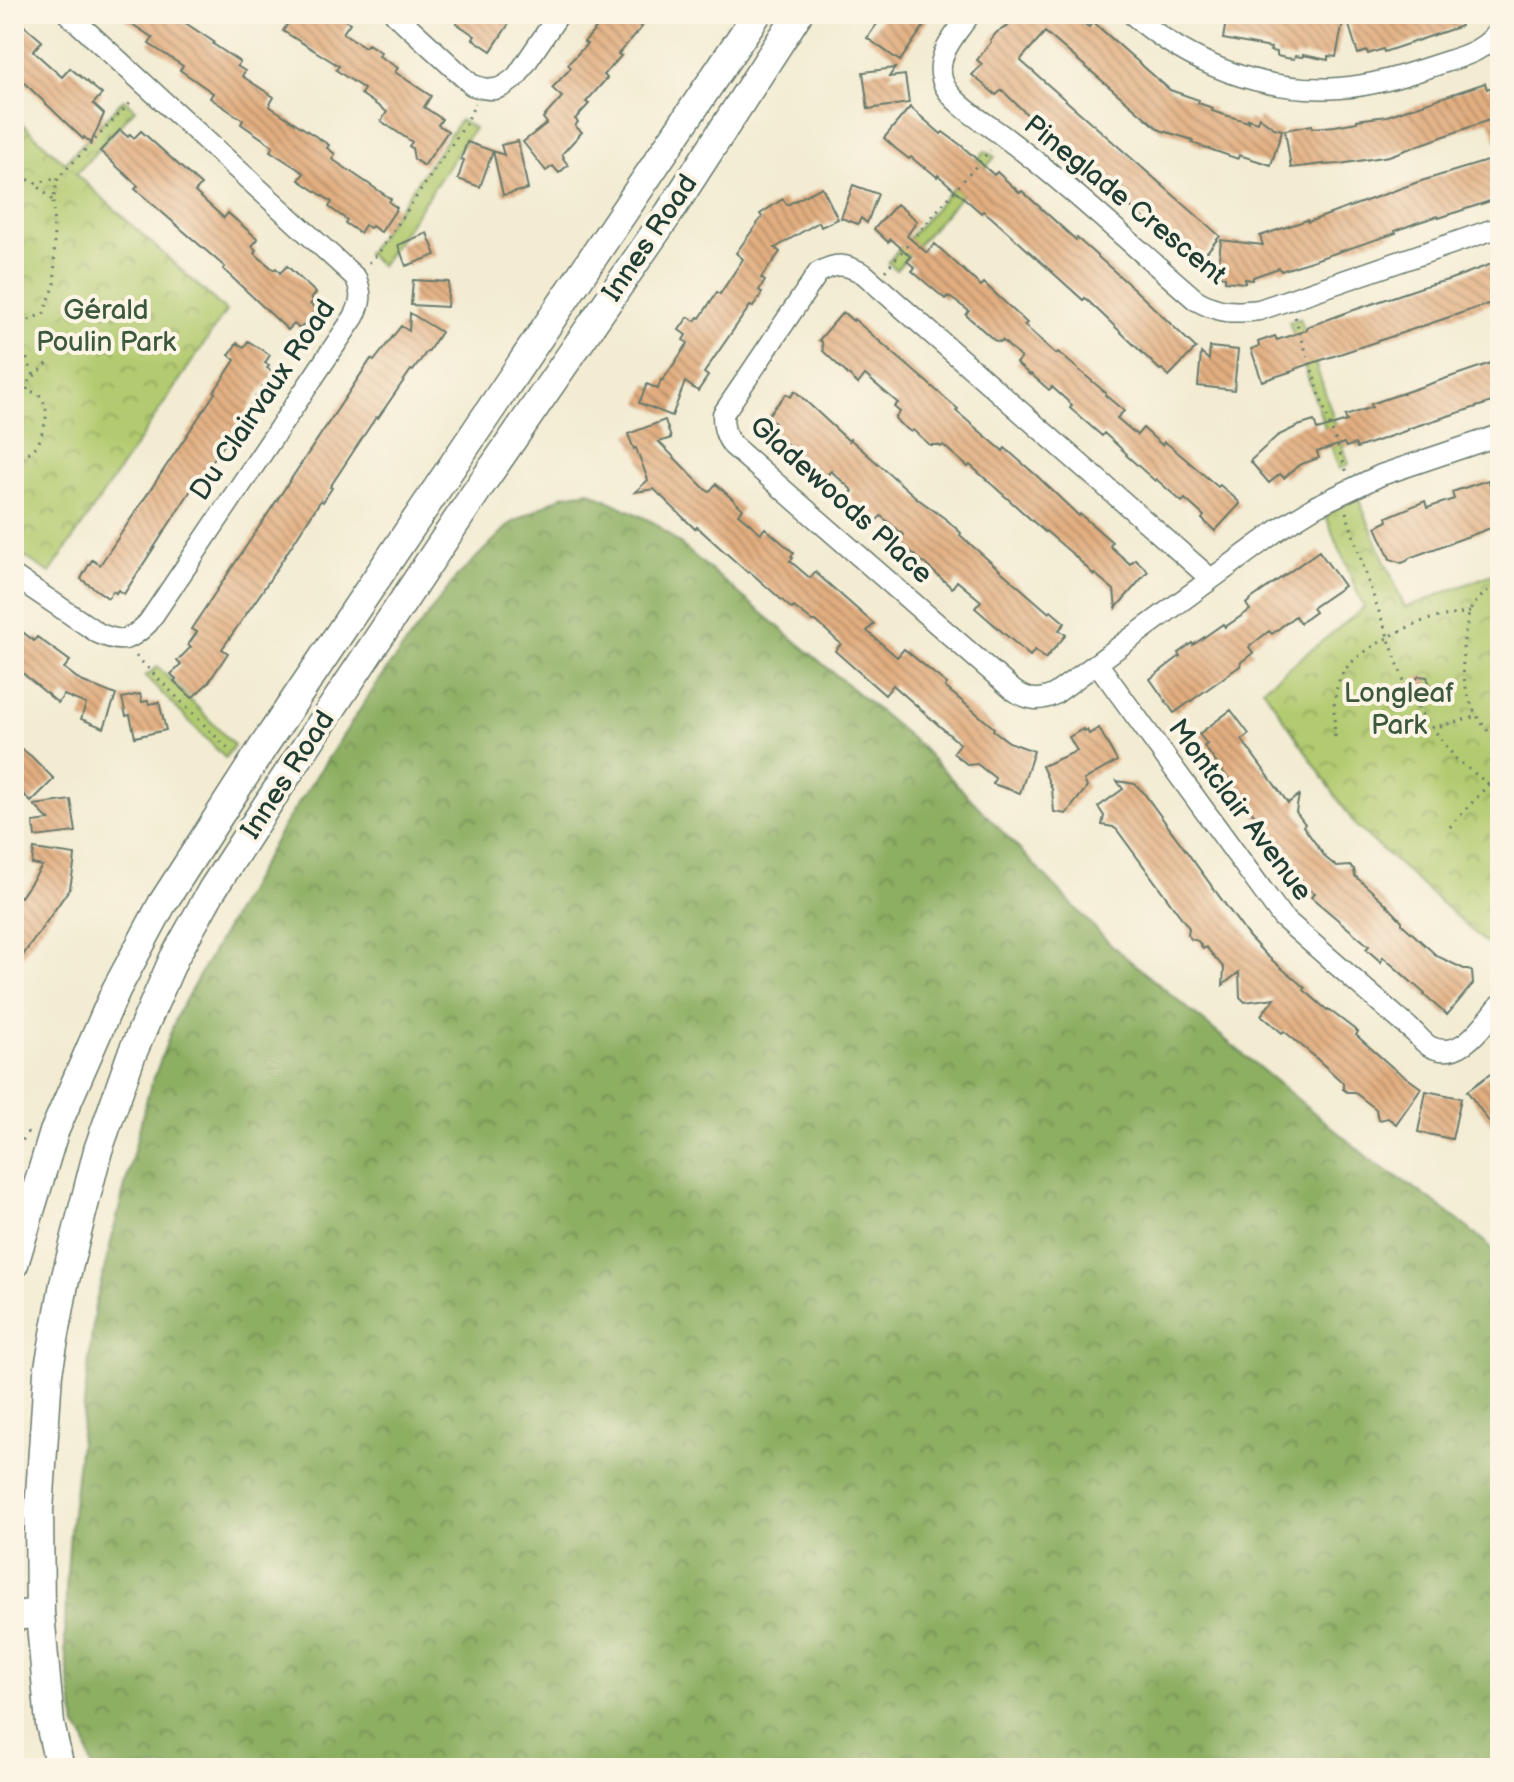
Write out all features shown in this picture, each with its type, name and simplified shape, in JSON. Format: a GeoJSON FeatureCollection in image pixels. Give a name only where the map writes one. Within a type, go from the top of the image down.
{"type":"FeatureCollection","features":[{"type":"Feature","properties":{"kind":"main road","name":"Innes Road"},"geometry":{"type":"LineString","coordinates":[[14,1264],[54,1132],[116,990],[162,904],[265,744],[757,14]]}},
{"type":"Feature","properties":{"kind":"main road","name":"Innes Road"},"geometry":{"type":"LineString","coordinates":[[60,1768],[27,1614],[39,1511],[48,1373],[64,1284],[98,1150],[131,1056],[174,958],[212,890],[478,489],[669,213],[798,14]]}},
{"type":"Feature","properties":{"kind":"street","name":"Du Clairvaux Road"},"geometry":{"type":"LineString","coordinates":[[68,14],[356,278],[361,290],[361,303],[354,317],[148,623],[136,635],[124,640]]}},
{"type":"Feature","properties":{"kind":"street"},"geometry":{"type":"LineString","coordinates":[[395,14],[472,85],[488,90],[499,89],[517,76],[559,14]]}},
{"type":"Feature","properties":{"kind":"street","name":"Pineglade Crescent"},"geometry":{"type":"LineString","coordinates":[[970,14],[941,61],[942,83],[946,91],[973,115],[1026,153],[1196,300],[1210,308],[1225,312],[1259,310],[1500,227]]}},
{"type":"Feature","properties":{"kind":"street"},"geometry":{"type":"LineString","coordinates":[[1132,14],[1194,58],[1235,75],[1285,86],[1325,88],[1382,81],[1433,66],[1482,48],[1492,41],[1500,28]]}},
{"type":"Feature","properties":{"kind":"street","name":"Gladewoods Place"},"geometry":{"type":"LineString","coordinates":[[1211,579],[876,284],[848,265],[830,266],[818,273],[723,414],[726,437],[732,445],[1014,691],[1027,699],[1046,699],[1055,694],[1282,527],[1316,506],[1381,475],[1500,435]]}},
{"type":"Feature","properties":{"kind":"street"},"geometry":{"type":"LineString","coordinates":[[14,576],[98,633],[110,639],[124,640]]}},
{"type":"Feature","properties":{"kind":"street","name":"Montclair Avenue"},"geometry":{"type":"LineString","coordinates":[[1097,663],[1282,917],[1431,1047],[1446,1050],[1467,1043],[1500,1005]]}},
{"type":"Feature","properties":{"kind":"path"},"geometry":{"type":"LineString","coordinates":[[34,376],[14,328],[44,313],[55,284],[53,201],[58,178],[147,86]]}},
{"type":"Feature","properties":{"kind":"path"},"geometry":{"type":"LineString","coordinates":[[356,278],[379,252],[467,122],[475,103],[488,90]]}},
{"type":"Feature","properties":{"kind":"path"},"geometry":{"type":"LineString","coordinates":[[876,284],[1002,136]]}},
{"type":"Feature","properties":{"kind":"path"},"geometry":{"type":"LineString","coordinates":[[14,172],[35,183],[53,201]]}},
{"type":"Feature","properties":{"kind":"path"},"geometry":{"type":"LineString","coordinates":[[35,183],[58,178]]}},
{"type":"Feature","properties":{"kind":"path"},"geometry":{"type":"LineString","coordinates":[[1284,300],[1293,310],[1323,405],[1369,584],[1410,698],[1456,759],[1500,793]]}},
{"type":"Feature","properties":{"kind":"path"},"geometry":{"type":"LineString","coordinates":[[14,399],[27,390],[29,381],[48,363]]}},
{"type":"Feature","properties":{"kind":"path"},"geometry":{"type":"LineString","coordinates":[[14,484],[22,482],[23,457],[38,445],[46,421],[46,407],[39,394],[27,390]]}},
{"type":"Feature","properties":{"kind":"path"},"geometry":{"type":"LineString","coordinates":[[1500,580],[1472,607],[1462,644],[1464,685],[1489,734],[1500,741]]}},
{"type":"Feature","properties":{"kind":"path"},"geometry":{"type":"LineString","coordinates":[[1335,737],[1333,704],[1341,676],[1353,659],[1416,624],[1470,612]]}},
{"type":"Feature","properties":{"kind":"path"},"geometry":{"type":"LineString","coordinates":[[124,640],[235,756]]}},
{"type":"Feature","properties":{"kind":"path"},"geometry":{"type":"LineString","coordinates":[[1432,728],[1478,716]]}},
{"type":"Feature","properties":{"kind":"path"},"geometry":{"type":"LineString","coordinates":[[1450,827],[1489,784]]}},
{"type":"Feature","properties":{"kind":"path"},"geometry":{"type":"LineString","coordinates":[[14,1154],[39,1117]]}},
{"type":"Feature","properties":{"kind":"green space","name":"Gérald Poulin Park"},"geometry":{"type":"Polygon","coordinates":[[[124,99],[135,109],[76,174],[226,311],[50,573],[14,550],[14,116],[65,163],[124,99]]]}},
{"type":"Feature","properties":{"kind":"green space"},"geometry":{"type":"Polygon","coordinates":[[[460,120],[474,128],[381,266],[367,254],[460,120]]]}},
{"type":"Feature","properties":{"kind":"green space"},"geometry":{"type":"Polygon","coordinates":[[[985,151],[995,157],[896,270],[888,262],[985,151]]]}},
{"type":"Feature","properties":{"kind":"green space"},"geometry":{"type":"Polygon","coordinates":[[[1300,318],[1349,464],[1339,469],[1289,322],[1300,318]]]}},
{"type":"Feature","properties":{"kind":"green space"},"geometry":{"type":"Polygon","coordinates":[[[589,491],[655,523],[918,744],[1111,945],[1376,1164],[1440,1206],[1500,1255],[1500,1768],[92,1768],[85,1739],[76,1727],[65,1649],[70,1531],[95,1306],[148,1094],[177,1015],[282,828],[384,673],[456,578],[510,524],[564,495],[589,491]]]}},
{"type":"Feature","properties":{"kind":"green space","name":"Longleaf Park"},"geometry":{"type":"Polygon","coordinates":[[[1358,498],[1405,608],[1500,571],[1500,956],[1356,826],[1263,688],[1364,608],[1325,514],[1358,498]]]}},
{"type":"Feature","properties":{"kind":"green space"},"geometry":{"type":"Polygon","coordinates":[[[158,667],[234,745],[225,758],[145,676],[158,667]]]}},
{"type":"Feature","properties":{"kind":"building"},"geometry":{"type":"Polygon","coordinates":[[[117,14],[185,14],[181,20],[240,62],[237,66],[245,71],[242,76],[274,97],[269,106],[329,145],[327,148],[335,154],[332,159],[391,199],[389,202],[397,208],[381,232],[365,225],[360,233],[345,223],[347,220],[329,207],[332,202],[299,180],[304,173],[270,151],[273,146],[241,124],[243,120],[210,98],[213,93],[180,70],[183,66],[149,44],[153,38],[117,14]]]}},
{"type":"Feature","properties":{"kind":"building"},"geometry":{"type":"Polygon","coordinates":[[[294,14],[337,14],[350,23],[343,33],[365,47],[368,44],[381,52],[379,56],[398,68],[395,72],[431,96],[424,107],[442,119],[438,125],[448,131],[424,166],[414,159],[409,146],[412,142],[381,121],[387,112],[361,94],[364,89],[336,70],[339,66],[283,31],[294,14]]]}},
{"type":"Feature","properties":{"kind":"building"},"geometry":{"type":"Polygon","coordinates":[[[462,14],[505,14],[512,19],[491,51],[456,23],[462,14]]]}},
{"type":"Feature","properties":{"kind":"building"},"geometry":{"type":"Polygon","coordinates":[[[609,14],[651,14],[618,54],[621,56],[604,75],[607,78],[575,119],[578,122],[575,126],[582,132],[562,154],[568,165],[559,173],[553,166],[546,171],[523,142],[547,123],[543,118],[562,97],[552,88],[571,68],[568,64],[609,14]]]}},
{"type":"Feature","properties":{"kind":"building"},"geometry":{"type":"Polygon","coordinates":[[[884,14],[932,14],[900,61],[867,38],[884,14]]]}},
{"type":"Feature","properties":{"kind":"building"},"geometry":{"type":"Polygon","coordinates":[[[995,14],[1072,14],[1089,27],[1093,22],[1170,90],[1199,100],[1198,103],[1213,108],[1212,111],[1248,122],[1248,119],[1257,122],[1259,117],[1282,130],[1271,165],[1239,155],[1238,159],[1160,130],[1045,32],[1022,58],[1021,61],[1220,236],[1202,258],[1200,256],[1196,260],[1184,253],[1126,203],[1118,192],[1045,132],[1002,90],[996,95],[972,75],[982,64],[977,60],[990,40],[1008,26],[995,14]]]}},
{"type":"Feature","properties":{"kind":"building"},"geometry":{"type":"Polygon","coordinates":[[[1227,14],[1271,14],[1309,21],[1310,16],[1343,22],[1336,57],[1328,56],[1328,60],[1303,55],[1286,58],[1277,56],[1277,52],[1270,51],[1271,48],[1223,39],[1227,14]]]}},
{"type":"Feature","properties":{"kind":"building"},"geometry":{"type":"Polygon","coordinates":[[[1362,14],[1457,14],[1461,26],[1384,52],[1383,49],[1358,54],[1347,19],[1362,14]]]}},
{"type":"Feature","properties":{"kind":"building"},"geometry":{"type":"Polygon","coordinates":[[[14,17],[42,41],[33,51],[62,77],[70,68],[102,94],[93,104],[104,114],[91,143],[83,139],[14,73],[14,17]]]}},
{"type":"Feature","properties":{"kind":"building"},"geometry":{"type":"Polygon","coordinates":[[[895,68],[889,77],[905,75],[909,103],[868,109],[863,72],[895,68]]]}},
{"type":"Feature","properties":{"kind":"building"},"geometry":{"type":"Polygon","coordinates":[[[1485,83],[1487,89],[1500,84],[1498,146],[1489,120],[1389,156],[1291,168],[1285,130],[1312,125],[1312,128],[1335,126],[1387,116],[1485,83]]]}},
{"type":"Feature","properties":{"kind":"building"},"geometry":{"type":"Polygon","coordinates":[[[910,107],[941,134],[943,132],[962,146],[994,175],[997,172],[1020,193],[1022,191],[1196,348],[1169,376],[991,217],[983,211],[981,213],[938,175],[896,149],[884,138],[910,107]]]}},
{"type":"Feature","properties":{"kind":"building"},"geometry":{"type":"Polygon","coordinates":[[[120,130],[134,138],[141,131],[201,185],[195,192],[224,218],[228,213],[258,239],[252,246],[256,250],[254,253],[280,273],[287,266],[316,293],[310,304],[317,310],[300,329],[294,324],[288,330],[223,269],[225,267],[135,189],[138,186],[100,151],[120,130]]]}},
{"type":"Feature","properties":{"kind":"building"},"geometry":{"type":"Polygon","coordinates":[[[518,141],[528,189],[503,195],[493,151],[504,155],[501,145],[518,141]]]}},
{"type":"Feature","properties":{"kind":"building"},"geometry":{"type":"Polygon","coordinates":[[[467,142],[493,151],[480,187],[458,179],[467,142]]]}},
{"type":"Feature","properties":{"kind":"building"},"geometry":{"type":"Polygon","coordinates":[[[1500,157],[1500,194],[1492,197],[1493,200],[1416,223],[1396,233],[1281,271],[1279,268],[1253,277],[1253,280],[1245,279],[1245,283],[1225,281],[1225,277],[1217,276],[1221,240],[1263,245],[1260,236],[1500,157]]]}},
{"type":"Feature","properties":{"kind":"building"},"geometry":{"type":"Polygon","coordinates":[[[853,185],[878,194],[867,223],[861,218],[858,224],[841,218],[853,185]]]}},
{"type":"Feature","properties":{"kind":"building"},"geometry":{"type":"Polygon","coordinates":[[[822,187],[838,219],[821,227],[819,222],[775,248],[780,252],[761,278],[765,281],[759,290],[762,293],[704,373],[708,376],[698,391],[685,382],[672,416],[639,403],[647,384],[658,389],[661,380],[688,343],[683,340],[686,335],[679,330],[688,317],[695,321],[700,318],[743,259],[736,253],[762,217],[760,214],[783,199],[787,205],[822,187]]]}},
{"type":"Feature","properties":{"kind":"building"},"geometry":{"type":"Polygon","coordinates":[[[897,204],[917,221],[907,236],[927,253],[935,244],[981,286],[984,283],[1056,354],[1058,352],[1106,393],[1124,411],[1117,418],[1137,435],[1143,428],[1237,500],[1240,504],[1215,531],[1185,499],[1182,502],[1155,481],[1104,433],[1102,436],[1070,408],[1072,405],[1052,387],[1049,390],[1016,363],[1021,358],[1002,340],[994,340],[966,315],[969,311],[948,296],[945,299],[912,271],[915,268],[907,261],[911,257],[874,229],[897,204]]]}},
{"type":"Feature","properties":{"kind":"building"},"geometry":{"type":"Polygon","coordinates":[[[427,233],[436,255],[406,266],[398,245],[427,233]]]}},
{"type":"Feature","properties":{"kind":"building"},"geometry":{"type":"Polygon","coordinates":[[[1500,261],[1500,300],[1262,381],[1251,349],[1259,346],[1258,342],[1275,336],[1277,340],[1307,330],[1307,327],[1351,311],[1500,261]]]}},
{"type":"Feature","properties":{"kind":"building"},"geometry":{"type":"Polygon","coordinates":[[[413,280],[449,282],[447,307],[411,305],[413,280]]]}},
{"type":"Feature","properties":{"kind":"building"},"geometry":{"type":"Polygon","coordinates":[[[843,312],[1003,451],[1005,448],[1037,476],[1112,542],[1110,546],[1130,564],[1135,559],[1148,571],[1116,608],[1114,590],[970,465],[968,467],[943,445],[930,445],[899,423],[895,418],[900,412],[894,407],[898,403],[865,375],[858,384],[823,351],[819,340],[843,312]]]}},
{"type":"Feature","properties":{"kind":"building"},"geometry":{"type":"Polygon","coordinates":[[[410,313],[441,332],[376,417],[323,502],[321,500],[222,649],[228,653],[208,683],[192,698],[171,674],[181,665],[177,661],[191,647],[188,645],[197,632],[191,629],[371,359],[374,361],[401,326],[409,331],[410,313]]]}},
{"type":"Feature","properties":{"kind":"building"},"geometry":{"type":"Polygon","coordinates":[[[248,341],[270,355],[265,363],[274,373],[193,487],[124,594],[113,591],[108,598],[81,579],[84,573],[92,560],[100,565],[215,393],[235,360],[229,355],[237,343],[244,347],[248,341]]]}},
{"type":"Feature","properties":{"kind":"building"},"geometry":{"type":"Polygon","coordinates":[[[1210,347],[1238,350],[1234,390],[1198,386],[1201,353],[1209,360],[1210,347]]]}},
{"type":"Feature","properties":{"kind":"building"},"geometry":{"type":"Polygon","coordinates":[[[1491,363],[1500,383],[1500,393],[1493,396],[1495,401],[1357,448],[1355,444],[1346,447],[1344,443],[1317,452],[1319,458],[1299,465],[1284,478],[1280,474],[1269,483],[1250,461],[1277,436],[1298,426],[1314,421],[1317,430],[1347,421],[1345,416],[1372,407],[1371,404],[1491,363]]]}},
{"type":"Feature","properties":{"kind":"building"},"geometry":{"type":"Polygon","coordinates":[[[795,391],[849,441],[947,520],[1049,613],[1051,611],[1065,623],[1059,630],[1066,635],[1045,659],[1035,650],[1030,656],[975,608],[981,601],[957,581],[952,588],[899,541],[904,535],[881,516],[876,521],[848,497],[853,491],[831,471],[825,477],[771,430],[776,424],[767,416],[786,394],[790,397],[795,391]]]}},
{"type":"Feature","properties":{"kind":"building"},"geometry":{"type":"Polygon","coordinates":[[[665,420],[671,438],[659,442],[705,489],[709,492],[716,484],[743,509],[738,514],[761,533],[765,528],[794,553],[790,561],[810,578],[815,572],[874,624],[867,631],[897,657],[904,649],[947,684],[945,687],[993,730],[1009,742],[1034,751],[1020,793],[993,784],[995,778],[977,764],[968,765],[953,753],[960,744],[893,685],[885,695],[835,651],[841,644],[816,621],[794,607],[792,609],[697,527],[695,529],[654,489],[635,492],[648,480],[628,434],[665,420]]]}},
{"type":"Feature","properties":{"kind":"building"},"geometry":{"type":"Polygon","coordinates":[[[1488,480],[1491,487],[1500,484],[1500,534],[1492,528],[1402,563],[1390,559],[1376,527],[1388,521],[1387,517],[1425,501],[1427,508],[1454,499],[1452,492],[1488,480]]]}},
{"type":"Feature","properties":{"kind":"building"},"geometry":{"type":"Polygon","coordinates":[[[1319,551],[1344,586],[1312,608],[1315,612],[1300,623],[1295,616],[1272,634],[1269,631],[1249,647],[1253,653],[1240,666],[1174,713],[1150,679],[1192,643],[1223,624],[1225,627],[1250,610],[1246,604],[1251,599],[1319,551]]]}},
{"type":"Feature","properties":{"kind":"building"},"geometry":{"type":"Polygon","coordinates":[[[14,625],[34,641],[37,637],[70,661],[64,668],[81,681],[116,695],[104,728],[81,719],[86,704],[64,695],[58,703],[14,666],[14,625]]]}},
{"type":"Feature","properties":{"kind":"building"},"geometry":{"type":"Polygon","coordinates":[[[1419,676],[1427,677],[1430,685],[1425,692],[1417,691],[1413,683],[1419,676]]]}},
{"type":"Feature","properties":{"kind":"building"},"geometry":{"type":"Polygon","coordinates":[[[140,694],[142,702],[159,702],[166,730],[135,737],[122,698],[140,694]]]}},
{"type":"Feature","properties":{"kind":"building"},"geometry":{"type":"Polygon","coordinates":[[[1231,710],[1249,734],[1242,740],[1288,803],[1299,795],[1296,812],[1326,858],[1337,867],[1350,866],[1354,869],[1355,876],[1437,956],[1472,972],[1473,984],[1447,1015],[1383,957],[1381,962],[1366,949],[1369,946],[1311,897],[1315,893],[1307,889],[1271,840],[1268,843],[1257,827],[1261,824],[1204,746],[1207,744],[1199,734],[1231,710]]]}},
{"type":"Feature","properties":{"kind":"building"},"geometry":{"type":"Polygon","coordinates":[[[1099,728],[1117,761],[1084,780],[1087,787],[1066,814],[1054,812],[1052,789],[1042,766],[1077,751],[1069,737],[1083,729],[1089,734],[1099,728]]]}},
{"type":"Feature","properties":{"kind":"building"},"geometry":{"type":"Polygon","coordinates":[[[14,743],[54,779],[31,802],[14,784],[14,743]]]}},
{"type":"Feature","properties":{"kind":"building"},"geometry":{"type":"Polygon","coordinates":[[[1117,781],[1135,784],[1143,792],[1249,937],[1266,955],[1327,1010],[1358,1032],[1356,1035],[1392,1067],[1421,1088],[1396,1124],[1388,1118],[1378,1120],[1376,1109],[1354,1092],[1343,1089],[1343,1083],[1315,1057],[1261,1015],[1275,998],[1245,1002],[1240,997],[1239,972],[1223,985],[1224,968],[1206,947],[1203,949],[1198,941],[1191,939],[1189,928],[1117,830],[1102,825],[1104,816],[1098,807],[1123,789],[1117,781]]]}},
{"type":"Feature","properties":{"kind":"building"},"geometry":{"type":"Polygon","coordinates":[[[71,800],[76,832],[35,837],[33,822],[49,820],[34,805],[71,800]]]}},
{"type":"Feature","properties":{"kind":"building"},"geometry":{"type":"Polygon","coordinates":[[[34,849],[75,855],[74,865],[70,888],[14,968],[14,892],[21,897],[42,866],[32,864],[34,849]]]}},
{"type":"Feature","properties":{"kind":"building"},"geometry":{"type":"Polygon","coordinates":[[[1500,1067],[1500,1137],[1467,1091],[1500,1067]]]}},
{"type":"Feature","properties":{"kind":"building"},"geometry":{"type":"Polygon","coordinates":[[[1426,1091],[1461,1098],[1452,1139],[1418,1132],[1426,1091]]]}}]}
